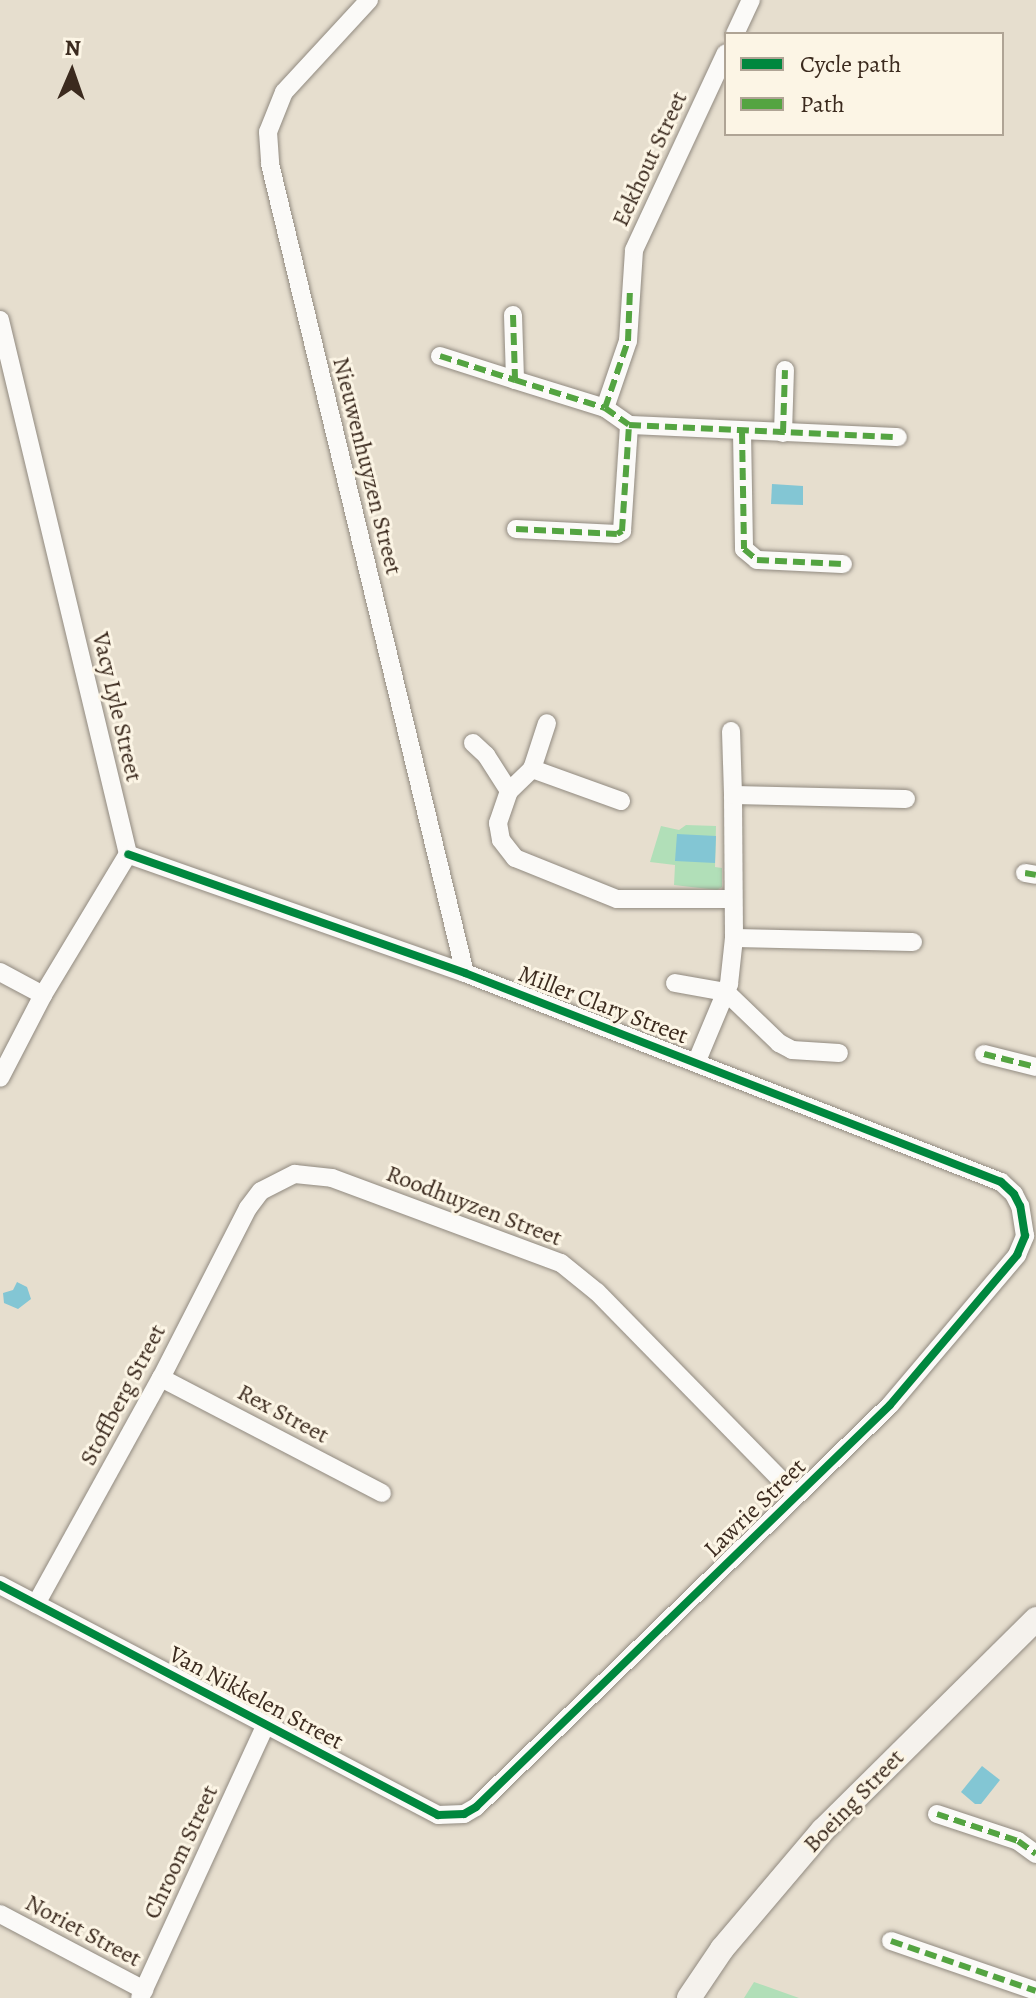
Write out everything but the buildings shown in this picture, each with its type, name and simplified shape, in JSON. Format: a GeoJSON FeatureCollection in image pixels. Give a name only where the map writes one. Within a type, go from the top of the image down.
{"type":"FeatureCollection","features":[{"type":"Feature","properties":{"kind":"main road","name":"Boeing Street"},"geometry":{"type":"LineString","coordinates":[[689,1998],[722,1949],[823,1830],[1036,1619]]}},
{"type":"Feature","properties":{"kind":"main road","name":"Boeing Street"},"geometry":{"type":"LineString","coordinates":[[703,1998],[731,1954],[831,1833],[1036,1634]]}},
{"type":"Feature","properties":{"kind":"street","name":"Nieuwenhuyzen Street"},"geometry":{"type":"LineString","coordinates":[[369,0],[284,92],[268,132],[270,164],[465,973]]}},
{"type":"Feature","properties":{"kind":"street"},"geometry":{"type":"LineString","coordinates":[[736,32],[751,0]]}},
{"type":"Feature","properties":{"kind":"street","name":"Eekhout Street"},"geometry":{"type":"LineString","coordinates":[[605,408],[628,341],[634,250],[724,57]]}},
{"type":"Feature","properties":{"kind":"street"},"geometry":{"type":"LineString","coordinates":[[513,315],[515,380]]}},
{"type":"Feature","properties":{"kind":"street","name":"Vacy Lyle Street"},"geometry":{"type":"LineString","coordinates":[[0,320],[128,854]]}},
{"type":"Feature","properties":{"kind":"street"},"geometry":{"type":"LineString","coordinates":[[440,356],[605,408],[629,425],[898,437]]}},
{"type":"Feature","properties":{"kind":"street"},"geometry":{"type":"LineString","coordinates":[[783,433],[785,370]]}},
{"type":"Feature","properties":{"kind":"street"},"geometry":{"type":"LineString","coordinates":[[516,529],[617,534],[622,531],[629,425]]}},
{"type":"Feature","properties":{"kind":"street"},"geometry":{"type":"LineString","coordinates":[[742,432],[744,549],[757,560],[843,564]]}},
{"type":"Feature","properties":{"kind":"street"},"geometry":{"type":"LineString","coordinates":[[547,723],[532,769],[509,791],[498,823],[501,840],[515,858],[617,899],[733,899]]}},
{"type":"Feature","properties":{"kind":"street"},"geometry":{"type":"LineString","coordinates":[[696,1063],[726,992],[734,938],[731,731]]}},
{"type":"Feature","properties":{"kind":"street"},"geometry":{"type":"LineString","coordinates":[[473,743],[486,755],[509,791]]}},
{"type":"Feature","properties":{"kind":"street"},"geometry":{"type":"LineString","coordinates":[[532,769],[621,801]]}},
{"type":"Feature","properties":{"kind":"street"},"geometry":{"type":"LineString","coordinates":[[733,795],[906,799]]}},
{"type":"Feature","properties":{"kind":"street","name":"Miller Clary Street"},"geometry":{"type":"LineString","coordinates":[[128,854],[465,973],[1001,1182],[1014,1194],[1020,1206],[1025,1236]]}},
{"type":"Feature","properties":{"kind":"street"},"geometry":{"type":"LineString","coordinates":[[0,1078],[43,995],[128,854]]}},
{"type":"Feature","properties":{"kind":"street"},"geometry":{"type":"LineString","coordinates":[[734,938],[913,942]]}},
{"type":"Feature","properties":{"kind":"street"},"geometry":{"type":"LineString","coordinates":[[0,972],[43,995]]}},
{"type":"Feature","properties":{"kind":"street"},"geometry":{"type":"LineString","coordinates":[[675,983],[726,992],[770,1035],[792,1050],[839,1053]]}},
{"type":"Feature","properties":{"kind":"street"},"geometry":{"type":"LineString","coordinates":[[984,1054],[1036,1067]]}},
{"type":"Feature","properties":{"kind":"street","name":"Roodhuyzen Street"},"geometry":{"type":"LineString","coordinates":[[248,1208],[261,1191],[278,1180],[310,1174],[561,1263],[597,1292],[796,1495]]}},
{"type":"Feature","properties":{"kind":"street","name":"Stoffberg Street"},"geometry":{"type":"LineString","coordinates":[[36,1604],[161,1378],[248,1208]]}},
{"type":"Feature","properties":{"kind":"street","name":"Lawrie Street"},"geometry":{"type":"LineString","coordinates":[[493,1791],[890,1405],[1017,1255],[1025,1236]]}},
{"type":"Feature","properties":{"kind":"street","name":"Rex Street"},"geometry":{"type":"LineString","coordinates":[[161,1378],[382,1493]]}},
{"type":"Feature","properties":{"kind":"street","name":"Van Nikkelen Street"},"geometry":{"type":"LineString","coordinates":[[0,1585],[438,1815],[464,1814],[493,1791]]}},
{"type":"Feature","properties":{"kind":"street","name":"Chroom Street"},"geometry":{"type":"LineString","coordinates":[[142,1994],[265,1726]]}},
{"type":"Feature","properties":{"kind":"street"},"geometry":{"type":"LineString","coordinates":[[937,1814],[1018,1841],[1036,1854]]}},
{"type":"Feature","properties":{"kind":"street","name":"Noriet Street"},"geometry":{"type":"LineString","coordinates":[[0,1914],[142,1994]]}},
{"type":"Feature","properties":{"kind":"street"},"geometry":{"type":"LineString","coordinates":[[891,1941],[1036,1991]]}},
{"type":"Feature","properties":{"kind":"green space"},"geometry":{"type":"Polygon","coordinates":[[[686,825],[716,826],[715,867],[722,868],[722,887],[717,890],[674,885],[675,865],[650,862],[661,826],[679,830],[686,825]]]}},
{"type":"Feature","properties":{"kind":"green space"},"geometry":{"type":"Polygon","coordinates":[[[754,1982],[799,1998],[744,1998],[754,1982]]]}},
{"type":"Feature","properties":{"kind":"water"},"geometry":{"type":"Polygon","coordinates":[[[772,484],[803,486],[803,505],[771,504],[772,484]]]}},
{"type":"Feature","properties":{"kind":"water"},"geometry":{"type":"Polygon","coordinates":[[[677,834],[716,836],[715,863],[675,861],[677,834]]]}},
{"type":"Feature","properties":{"kind":"water"},"geometry":{"type":"Polygon","coordinates":[[[17,1282],[27,1287],[31,1299],[18,1309],[4,1303],[3,1293],[13,1290],[17,1282]]]}},
{"type":"Feature","properties":{"kind":"water"},"geometry":{"type":"Polygon","coordinates":[[[982,1766],[1000,1780],[981,1804],[975,1804],[961,1792],[982,1766]]]}},
{"type":"Feature","properties":{"kind":"marked path"},"geometry":{"type":"LineString","coordinates":[[605,408],[628,341],[630,288]]}},
{"type":"Feature","properties":{"kind":"marked path"},"geometry":{"type":"LineString","coordinates":[[513,315],[515,380],[605,408],[629,425],[898,437]]}},
{"type":"Feature","properties":{"kind":"marked path"},"geometry":{"type":"LineString","coordinates":[[440,356],[515,380]]}},
{"type":"Feature","properties":{"kind":"marked path"},"geometry":{"type":"LineString","coordinates":[[783,433],[785,370]]}},
{"type":"Feature","properties":{"kind":"marked path"},"geometry":{"type":"LineString","coordinates":[[516,529],[617,534],[622,531],[629,425]]}},
{"type":"Feature","properties":{"kind":"marked path"},"geometry":{"type":"LineString","coordinates":[[742,432],[744,549],[757,560],[843,564]]}},
{"type":"Feature","properties":{"kind":"marked path"},"geometry":{"type":"LineString","coordinates":[[1025,873],[1036,875]]}},
{"type":"Feature","properties":{"kind":"marked path"},"geometry":{"type":"LineString","coordinates":[[984,1054],[1036,1067]]}},
{"type":"Feature","properties":{"kind":"marked path"},"geometry":{"type":"LineString","coordinates":[[937,1814],[1018,1841],[1036,1854]]}},
{"type":"Feature","properties":{"kind":"marked path"},"geometry":{"type":"LineString","coordinates":[[891,1941],[1036,1991]]}},
{"type":"Feature","properties":{"kind":"cycle path"},"geometry":{"type":"LineString","coordinates":[[0,1585],[438,1815],[464,1814],[476,1807],[890,1405],[1017,1255],[1025,1236],[1020,1206],[1014,1194],[1001,1182],[465,973],[128,854]]}}]}
